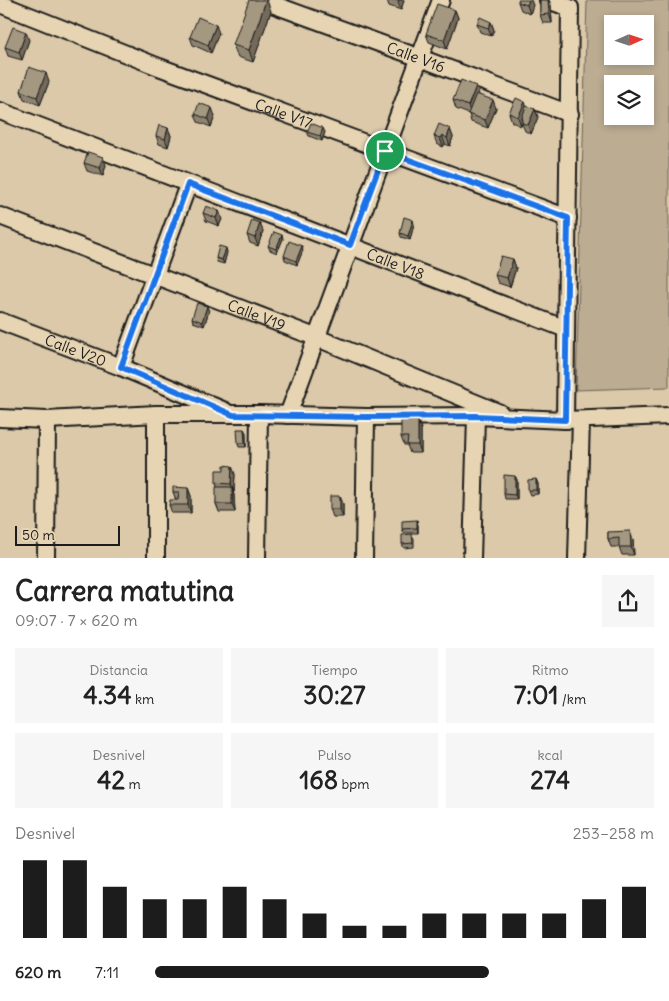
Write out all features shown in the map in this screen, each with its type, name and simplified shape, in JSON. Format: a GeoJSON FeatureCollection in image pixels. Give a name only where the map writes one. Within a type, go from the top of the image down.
{"type":"FeatureCollection","features":[{"type":"Feature","properties":{"kind":"street","name":"Calle V16"},"geometry":{"type":"LineString","coordinates":[[261,0],[570,114]]}},
{"type":"Feature","properties":{"kind":"street"},"geometry":{"type":"LineString","coordinates":[[288,415],[315,337],[441,0]]}},
{"type":"Feature","properties":{"kind":"street"},"geometry":{"type":"LineString","coordinates":[[548,0],[570,8],[566,328],[573,420],[577,558]]}},
{"type":"Feature","properties":{"kind":"street","name":"Calle V17"},"geometry":{"type":"LineString","coordinates":[[0,4],[158,68],[568,218]]}},
{"type":"Feature","properties":{"kind":"street","name":"Calle V18"},"geometry":{"type":"LineString","coordinates":[[0,111],[566,328]]}},
{"type":"Feature","properties":{"kind":"street"},"geometry":{"type":"LineString","coordinates":[[121,367],[188,184]]}},
{"type":"Feature","properties":{"kind":"street","name":"Calle V19"},"geometry":{"type":"LineString","coordinates":[[0,216],[315,337],[512,417]]}},
{"type":"Feature","properties":{"kind":"street","name":"Calle V20"},"geometry":{"type":"LineString","coordinates":[[0,322],[121,367],[233,415]]}},
{"type":"Feature","properties":{"kind":"street"},"geometry":{"type":"LineString","coordinates":[[0,418],[47,420],[156,414],[259,414],[366,417],[476,416],[573,420],[669,416]]}},
{"type":"Feature","properties":{"kind":"street"},"geometry":{"type":"LineString","coordinates":[[156,414],[156,558]]}},
{"type":"Feature","properties":{"kind":"street"},"geometry":{"type":"LineString","coordinates":[[257,558],[259,414]]}},
{"type":"Feature","properties":{"kind":"street"},"geometry":{"type":"LineString","coordinates":[[472,558],[476,416]]}},
{"type":"Feature","properties":{"kind":"street"},"geometry":{"type":"LineString","coordinates":[[364,558],[366,417]]}},
{"type":"Feature","properties":{"kind":"street"},"geometry":{"type":"LineString","coordinates":[[46,558],[47,420]]}},
{"type":"Feature","properties":{"kind":"shaded area"},"geometry":{"type":"Polygon","coordinates":[[[587,0],[669,0],[669,387],[576,390],[587,0]]]}},
{"type":"Feature","properties":{"kind":"building"},"geometry":{"type":"Polygon","coordinates":[[[249,0],[266,0],[249,50],[233,45],[249,0]]]}},
{"type":"Feature","properties":{"kind":"building"},"geometry":{"type":"Polygon","coordinates":[[[518,0],[529,0],[527,5],[518,2],[518,0]]]}},
{"type":"Feature","properties":{"kind":"building"},"geometry":{"type":"Polygon","coordinates":[[[540,0],[548,0],[549,14],[540,15],[540,0]]]}},
{"type":"Feature","properties":{"kind":"building"},"geometry":{"type":"Polygon","coordinates":[[[437,4],[455,10],[444,40],[426,34],[437,4]]]}},
{"type":"Feature","properties":{"kind":"building"},"geometry":{"type":"Polygon","coordinates":[[[198,17],[216,25],[208,45],[190,37],[198,17]]]}},
{"type":"Feature","properties":{"kind":"building"},"geometry":{"type":"Polygon","coordinates":[[[480,17],[491,22],[488,28],[477,24],[480,17]]]}},
{"type":"Feature","properties":{"kind":"building"},"geometry":{"type":"Polygon","coordinates":[[[13,27],[26,32],[19,52],[5,47],[13,27]]]}},
{"type":"Feature","properties":{"kind":"building"},"geometry":{"type":"Polygon","coordinates":[[[29,67],[46,73],[37,97],[21,91],[29,67]]]}},
{"type":"Feature","properties":{"kind":"building"},"geometry":{"type":"Polygon","coordinates":[[[461,80],[476,86],[468,106],[453,100],[461,80]]]}},
{"type":"Feature","properties":{"kind":"building"},"geometry":{"type":"Polygon","coordinates":[[[476,94],[493,100],[485,120],[468,114],[476,94]]]}},
{"type":"Feature","properties":{"kind":"building"},"geometry":{"type":"Polygon","coordinates":[[[516,98],[525,102],[518,117],[509,113],[516,98]]]}},
{"type":"Feature","properties":{"kind":"building"},"geometry":{"type":"Polygon","coordinates":[[[199,103],[212,108],[208,119],[195,114],[199,103]]]}},
{"type":"Feature","properties":{"kind":"building"},"geometry":{"type":"Polygon","coordinates":[[[526,106],[535,109],[528,125],[522,123],[526,106]]]}},
{"type":"Feature","properties":{"kind":"building"},"geometry":{"type":"Polygon","coordinates":[[[311,123],[323,128],[320,136],[307,132],[311,123]]]}},
{"type":"Feature","properties":{"kind":"building"},"geometry":{"type":"Polygon","coordinates":[[[439,124],[450,129],[447,138],[442,135],[440,138],[434,136],[439,124]]]}},
{"type":"Feature","properties":{"kind":"building"},"geometry":{"type":"Polygon","coordinates":[[[159,125],[168,128],[165,139],[156,136],[159,125]]]}},
{"type":"Feature","properties":{"kind":"building"},"geometry":{"type":"Polygon","coordinates":[[[88,152],[103,157],[100,168],[84,163],[88,152]]]}},
{"type":"Feature","properties":{"kind":"building"},"geometry":{"type":"Polygon","coordinates":[[[206,206],[219,211],[216,218],[203,213],[206,206]]]}},
{"type":"Feature","properties":{"kind":"building"},"geometry":{"type":"Polygon","coordinates":[[[404,217],[413,220],[408,236],[400,233],[404,217]]]}},
{"type":"Feature","properties":{"kind":"building"},"geometry":{"type":"Polygon","coordinates":[[[252,220],[260,223],[255,238],[247,235],[252,220]]]}},
{"type":"Feature","properties":{"kind":"building"},"geometry":{"type":"Polygon","coordinates":[[[274,232],[282,235],[276,249],[268,246],[274,232]]]}},
{"type":"Feature","properties":{"kind":"building"},"geometry":{"type":"Polygon","coordinates":[[[289,241],[302,246],[296,261],[284,256],[289,241]]]}},
{"type":"Feature","properties":{"kind":"building"},"geometry":{"type":"Polygon","coordinates":[[[219,246],[226,248],[222,260],[216,258],[219,246]]]}},
{"type":"Feature","properties":{"kind":"building"},"geometry":{"type":"Polygon","coordinates":[[[501,256],[513,259],[507,278],[495,275],[501,256]]]}},
{"type":"Feature","properties":{"kind":"building"},"geometry":{"type":"Polygon","coordinates":[[[197,303],[207,306],[202,322],[192,318],[197,303]]]}},
{"type":"Feature","properties":{"kind":"building"},"geometry":{"type":"Polygon","coordinates":[[[401,421],[418,421],[418,445],[407,445],[408,437],[401,437],[401,421]]]}},
{"type":"Feature","properties":{"kind":"building"},"geometry":{"type":"Polygon","coordinates":[[[237,429],[244,429],[245,443],[238,443],[237,429]]]}},
{"type":"Feature","properties":{"kind":"building"},"geometry":{"type":"Polygon","coordinates":[[[224,465],[232,466],[231,484],[216,483],[216,470],[224,470],[224,465]]]}},
{"type":"Feature","properties":{"kind":"building"},"geometry":{"type":"Polygon","coordinates":[[[504,475],[515,476],[515,495],[504,494],[504,475]]]}},
{"type":"Feature","properties":{"kind":"building"},"geometry":{"type":"Polygon","coordinates":[[[536,479],[536,490],[528,490],[528,480],[536,479]]]}},
{"type":"Feature","properties":{"kind":"building"},"geometry":{"type":"Polygon","coordinates":[[[173,487],[188,488],[188,505],[169,505],[170,500],[178,500],[179,492],[173,492],[173,487]]]}},
{"type":"Feature","properties":{"kind":"building"},"geometry":{"type":"Polygon","coordinates":[[[216,487],[232,487],[232,504],[216,504],[216,487]]]}},
{"type":"Feature","properties":{"kind":"building"},"geometry":{"type":"Polygon","coordinates":[[[330,496],[340,496],[340,509],[330,509],[330,496]]]}},
{"type":"Feature","properties":{"kind":"building"},"geometry":{"type":"Polygon","coordinates":[[[417,520],[417,528],[402,529],[402,521],[417,520]]]}},
{"type":"Feature","properties":{"kind":"building"},"geometry":{"type":"Polygon","coordinates":[[[630,531],[631,547],[619,547],[619,538],[608,539],[608,532],[630,531]]]}},
{"type":"Feature","properties":{"kind":"building"},"geometry":{"type":"Polygon","coordinates":[[[412,534],[413,543],[402,544],[402,535],[412,534]]]}},
{"type":"Feature","properties":{"kind":"route"},"geometry":{"type":"LineString","coordinates":[[385,151],[568,218],[565,420],[476,416],[233,415],[121,367],[188,184],[350,245],[385,151]]}}]}
